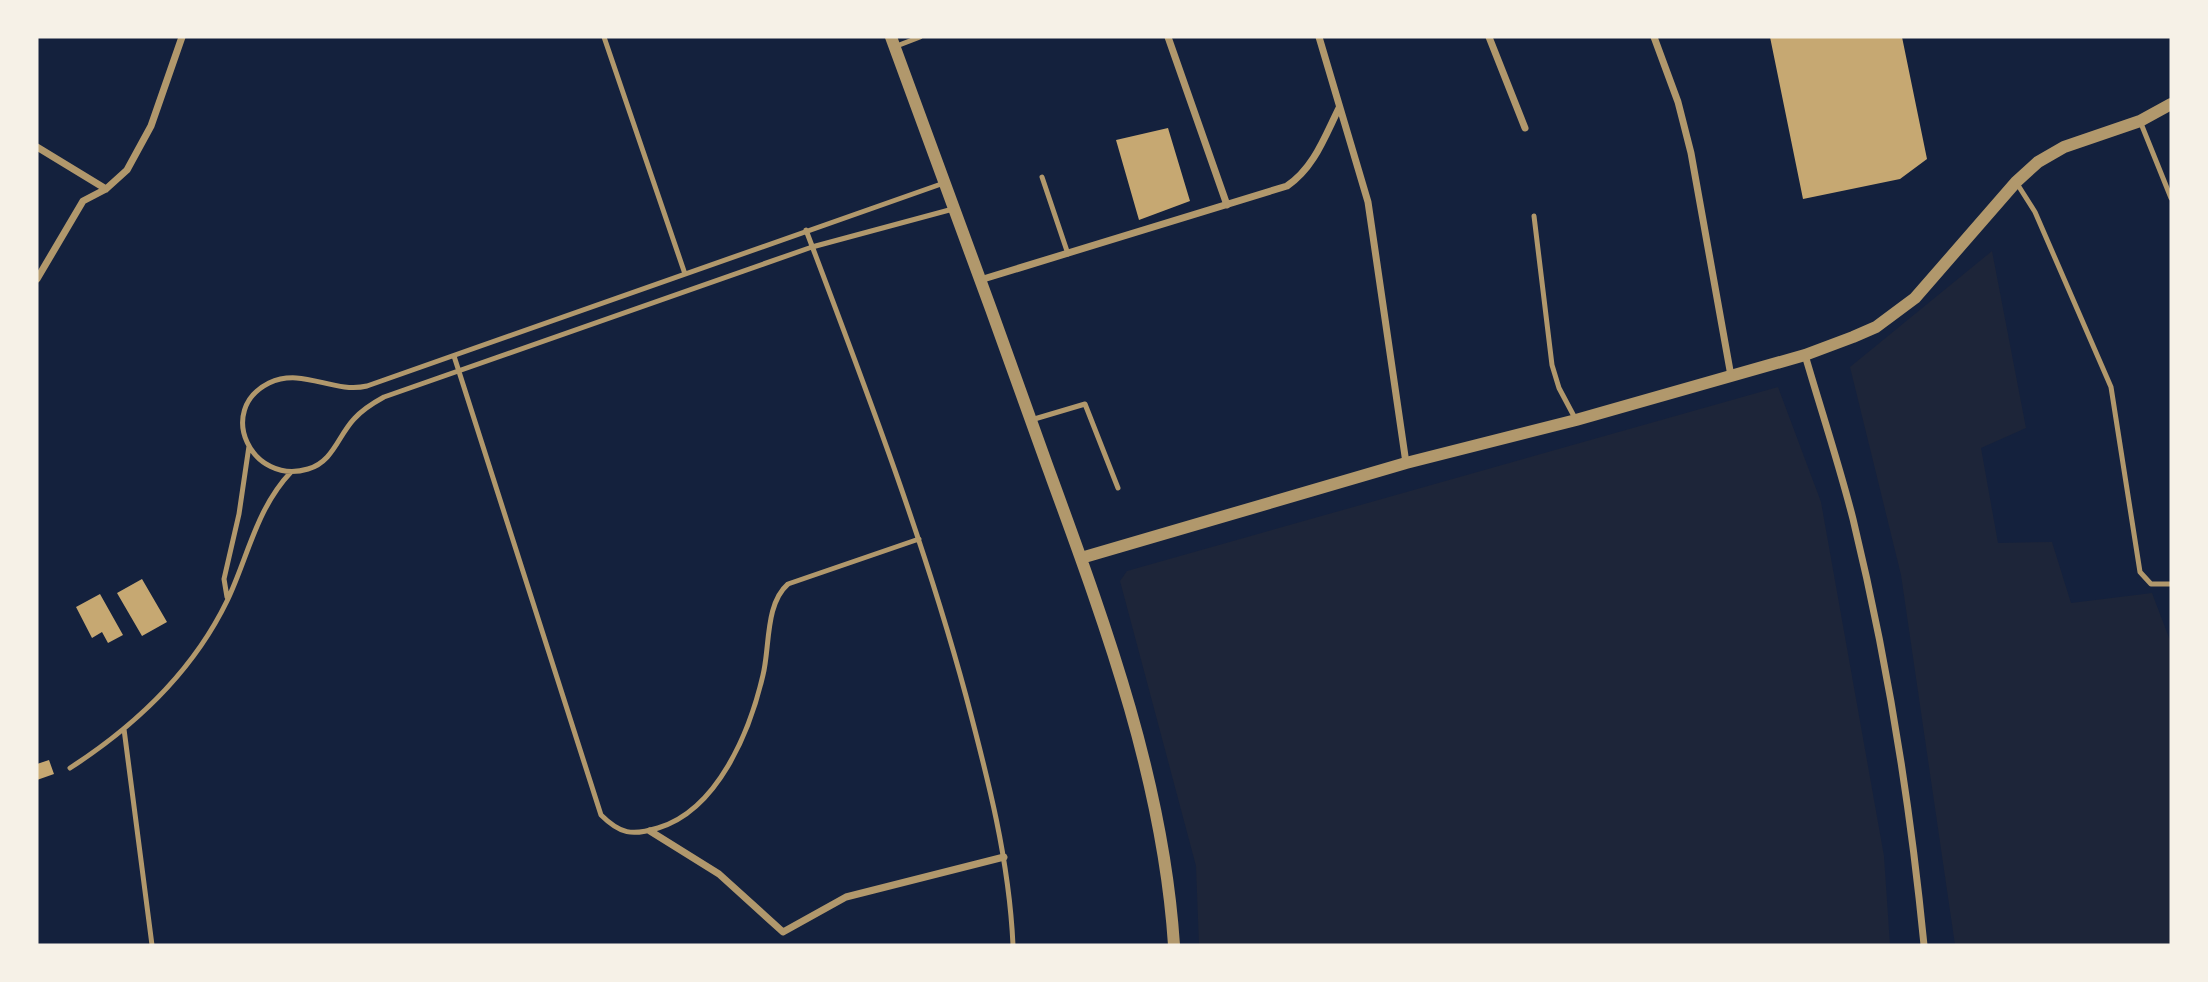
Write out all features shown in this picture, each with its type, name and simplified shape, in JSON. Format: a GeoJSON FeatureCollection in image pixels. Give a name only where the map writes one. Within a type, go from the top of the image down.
{"type":"FeatureCollection","features":[{"type":"Feature","properties":{"kind":"street"},"geometry":{"type":"LineString","coordinates":[[37,279],[83,201],[106,189],[127,170],[151,126],[182,37]]}},
{"type":"Feature","properties":{"kind":"street"},"geometry":{"type":"LineString","coordinates":[[1168,37],[1227,205]]}},
{"type":"Feature","properties":{"kind":"street"},"geometry":{"type":"LineString","coordinates":[[1319,37],[1368,202],[1406,463]]}},
{"type":"Feature","properties":{"kind":"street"},"geometry":{"type":"LineString","coordinates":[[1489,37],[1525,128]]}},
{"type":"Feature","properties":{"kind":"street"},"geometry":{"type":"LineString","coordinates":[[1654,37],[1678,102],[1691,153],[1731,376]]}},
{"type":"Feature","properties":{"kind":"street"},"geometry":{"type":"LineString","coordinates":[[892,42],[1081,558],[1146,764],[1164,852],[1174,945]]}},
{"type":"Feature","properties":{"kind":"street"},"geometry":{"type":"LineString","coordinates":[[1081,558],[1406,463],[1576,420],[1805,355],[1876,327],[1915,298],[2016,182],[2038,162],[2064,147],[2140,121],[2171,104]]}},
{"type":"Feature","properties":{"kind":"street"},"geometry":{"type":"LineString","coordinates":[[980,280],[1287,186],[1302,176],[1339,107]]}},
{"type":"Feature","properties":{"kind":"street"},"geometry":{"type":"LineString","coordinates":[[37,147],[106,189]]}},
{"type":"Feature","properties":{"kind":"street"},"geometry":{"type":"LineString","coordinates":[[1805,355],[1852,518],[1877,629],[1900,752],[1924,945]]}},
{"type":"Feature","properties":{"kind":"street"},"geometry":{"type":"LineString","coordinates":[[650,831],[719,874],[783,932],[846,897],[1004,857]]}},
{"type":"Feature","properties":{"kind":"lane"},"geometry":{"type":"LineString","coordinates":[[604,37],[685,274]]}},
{"type":"Feature","properties":{"kind":"lane"},"geometry":{"type":"LineString","coordinates":[[892,42],[920,37]]}},
{"type":"Feature","properties":{"kind":"lane"},"geometry":{"type":"LineString","coordinates":[[2140,121],[2171,198]]}},
{"type":"Feature","properties":{"kind":"lane"},"geometry":{"type":"LineString","coordinates":[[1042,177],[1068,254]]}},
{"type":"Feature","properties":{"kind":"lane"},"geometry":{"type":"LineString","coordinates":[[2016,182],[2035,212],[2111,387],[2140,572],[2151,584],[2171,584]]}},
{"type":"Feature","properties":{"kind":"lane"},"geometry":{"type":"LineString","coordinates":[[944,183],[352,390],[297,376],[267,384],[248,402],[242,419],[244,436],[263,463],[290,472],[312,469],[326,460],[355,417],[371,404],[459,370],[812,247],[954,209]]}},
{"type":"Feature","properties":{"kind":"lane"},"geometry":{"type":"LineString","coordinates":[[1534,216],[1552,365],[1559,388],[1576,420]]}},
{"type":"Feature","properties":{"kind":"lane"},"geometry":{"type":"LineString","coordinates":[[806,230],[919,539],[947,624],[989,782],[1004,857],[1013,945]]}},
{"type":"Feature","properties":{"kind":"lane"},"geometry":{"type":"LineString","coordinates":[[454,356],[601,815],[615,829],[628,833],[650,831],[676,823],[698,805],[730,763],[750,720],[764,675],[775,603],[780,590],[788,584],[919,539]]}},
{"type":"Feature","properties":{"kind":"lane"},"geometry":{"type":"LineString","coordinates":[[1031,420],[1086,404],[1118,488]]}},
{"type":"Feature","properties":{"kind":"lane"},"geometry":{"type":"LineString","coordinates":[[228,600],[224,579],[239,514],[249,446]]}},
{"type":"Feature","properties":{"kind":"lane"},"geometry":{"type":"LineString","coordinates":[[70,768],[124,729],[173,682],[196,653],[228,600],[266,504],[290,472]]}},
{"type":"Feature","properties":{"kind":"lane"},"geometry":{"type":"LineString","coordinates":[[124,729],[152,945]]}},
{"type":"Feature","properties":{"kind":"shaded area"},"geometry":{"type":"Polygon","coordinates":[[[1992,251],[2026,428],[1981,448],[1998,543],[2052,542],[2071,603],[2152,593],[2171,643],[2171,945],[1955,945],[1901,575],[1850,367],[1992,251]]]}},
{"type":"Feature","properties":{"kind":"shaded area"},"geometry":{"type":"Polygon","coordinates":[[[1778,387],[1821,502],[1884,856],[1890,945],[1199,945],[1196,866],[1120,581],[1127,571],[1778,387]]]}},
{"type":"Feature","properties":{"kind":"building"},"geometry":{"type":"Polygon","coordinates":[[[1770,37],[1902,37],[1927,159],[1900,179],[1803,199],[1770,37]]]}},
{"type":"Feature","properties":{"kind":"building"},"geometry":{"type":"Polygon","coordinates":[[[1168,128],[1190,201],[1139,220],[1116,140],[1168,128]]]}},
{"type":"Feature","properties":{"kind":"building"},"geometry":{"type":"Polygon","coordinates":[[[142,579],[167,622],[142,636],[117,593],[142,579]]]}},
{"type":"Feature","properties":{"kind":"building"},"geometry":{"type":"Polygon","coordinates":[[[100,594],[123,635],[108,643],[102,632],[92,638],[76,607],[100,594]]]}},
{"type":"Feature","properties":{"kind":"building"},"geometry":{"type":"Polygon","coordinates":[[[49,760],[54,774],[37,780],[37,764],[49,760]]]}}]}
